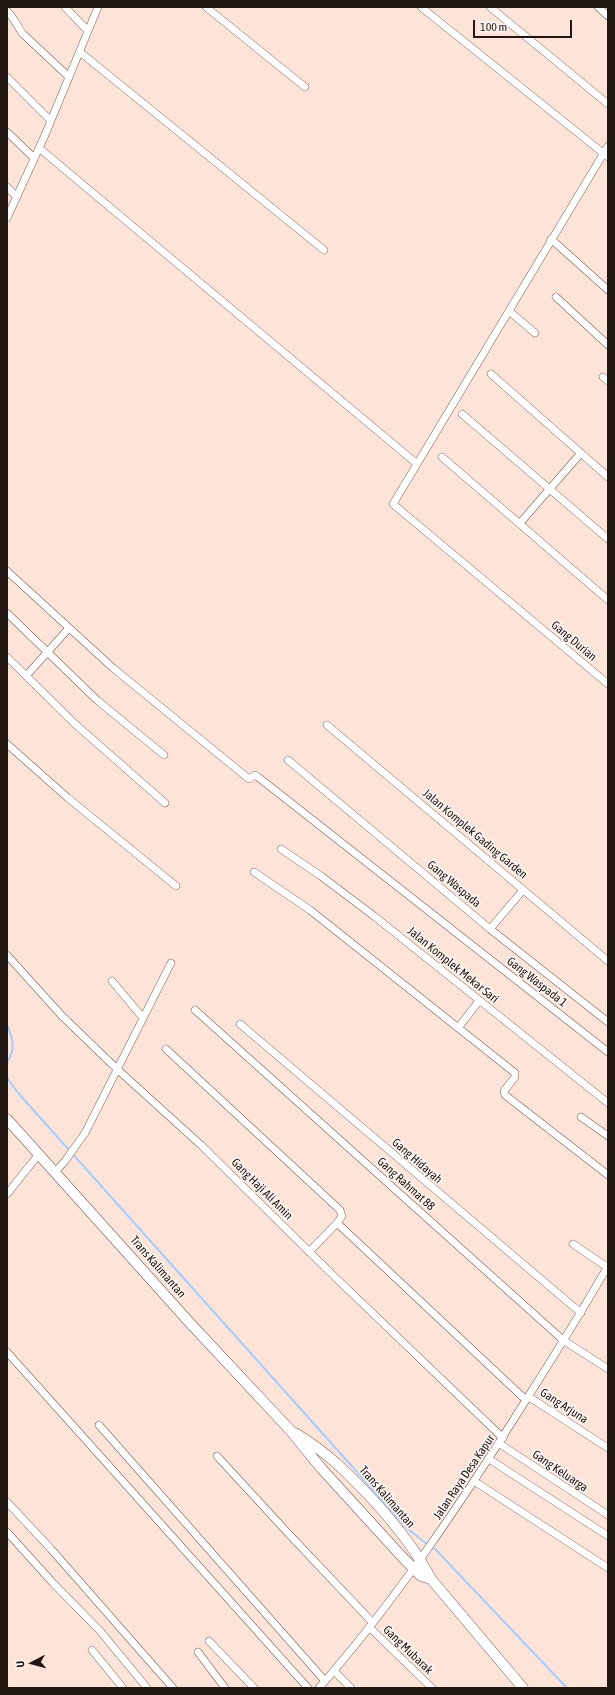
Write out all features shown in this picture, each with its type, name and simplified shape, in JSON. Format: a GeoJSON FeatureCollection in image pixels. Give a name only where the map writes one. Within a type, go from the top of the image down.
{"type":"FeatureCollection","features":[{"type":"Feature","properties":{"kind":"highway","name":"Trans Kalimantan"},"geometry":{"type":"LineString","coordinates":[[7,1119],[190,1323],[290,1430],[410,1573],[432,1579]]}},
{"type":"Feature","properties":{"kind":"highway","name":"Trans Kalimantan"},"geometry":{"type":"LineString","coordinates":[[290,1430],[338,1462],[394,1523],[421,1559],[432,1579]]}},
{"type":"Feature","properties":{"kind":"highway"},"geometry":{"type":"LineString","coordinates":[[432,1579],[523,1688]]}},
{"type":"Feature","properties":{"kind":"street"},"geometry":{"type":"LineString","coordinates":[[65,7],[88,30]]}},
{"type":"Feature","properties":{"kind":"street"},"geometry":{"type":"LineString","coordinates":[[7,218],[39,148],[98,7]]}},
{"type":"Feature","properties":{"kind":"street"},"geometry":{"type":"LineString","coordinates":[[206,7],[305,87]]}},
{"type":"Feature","properties":{"kind":"street"},"geometry":{"type":"LineString","coordinates":[[421,7],[606,155]]}},
{"type":"Feature","properties":{"kind":"street"},"geometry":{"type":"LineString","coordinates":[[490,7],[608,104]]}},
{"type":"Feature","properties":{"kind":"street"},"geometry":{"type":"LineString","coordinates":[[598,7],[608,16]]}},
{"type":"Feature","properties":{"kind":"street"},"geometry":{"type":"LineString","coordinates":[[7,10],[15,18],[18,28],[23,34],[69,76]]}},
{"type":"Feature","properties":{"kind":"street"},"geometry":{"type":"LineString","coordinates":[[80,52],[324,250]]}},
{"type":"Feature","properties":{"kind":"street"},"geometry":{"type":"LineString","coordinates":[[7,77],[50,120]]}},
{"type":"Feature","properties":{"kind":"street"},"geometry":{"type":"LineString","coordinates":[[7,132],[34,158]]}},
{"type":"Feature","properties":{"kind":"street"},"geometry":{"type":"LineString","coordinates":[[39,148],[416,462],[551,239],[606,155],[608,146]]}},
{"type":"Feature","properties":{"kind":"street"},"geometry":{"type":"LineString","coordinates":[[7,187],[17,197]]}},
{"type":"Feature","properties":{"kind":"street"},"geometry":{"type":"LineString","coordinates":[[551,239],[608,290]]}},
{"type":"Feature","properties":{"kind":"street"},"geometry":{"type":"LineString","coordinates":[[556,296],[608,344]]}},
{"type":"Feature","properties":{"kind":"street"},"geometry":{"type":"LineString","coordinates":[[508,311],[534,333]]}},
{"type":"Feature","properties":{"kind":"street"},"geometry":{"type":"LineString","coordinates":[[491,374],[608,477]]}},
{"type":"Feature","properties":{"kind":"street"},"geometry":{"type":"LineString","coordinates":[[462,414],[608,539]]}},
{"type":"Feature","properties":{"kind":"street"},"geometry":{"type":"LineString","coordinates":[[520,523],[581,453]]}},
{"type":"Feature","properties":{"kind":"street"},"geometry":{"type":"LineString","coordinates":[[442,457],[608,600]]}},
{"type":"Feature","properties":{"kind":"street","name":"Gang Durian"},"geometry":{"type":"LineString","coordinates":[[416,462],[393,504],[608,684]]}},
{"type":"Feature","properties":{"kind":"street"},"geometry":{"type":"LineString","coordinates":[[7,571],[53,611],[69,628],[26,676]]}},
{"type":"Feature","properties":{"kind":"street"},"geometry":{"type":"LineString","coordinates":[[7,613],[98,700],[164,755]]}},
{"type":"Feature","properties":{"kind":"street","name":"Gang Waspada 1"},"geometry":{"type":"LineString","coordinates":[[69,628],[114,668],[249,780],[255,775],[258,777],[608,1052]]}},
{"type":"Feature","properties":{"kind":"street"},"geometry":{"type":"LineString","coordinates":[[7,657],[74,723],[165,803]]}},
{"type":"Feature","properties":{"kind":"street","name":"Jalan Komplek Gading Garden"},"geometry":{"type":"LineString","coordinates":[[327,725],[608,961]]}},
{"type":"Feature","properties":{"kind":"street"},"geometry":{"type":"LineString","coordinates":[[7,744],[68,798],[176,886]]}},
{"type":"Feature","properties":{"kind":"street","name":"Gang Waspada"},"geometry":{"type":"LineString","coordinates":[[288,760],[490,928],[608,1022]]}},
{"type":"Feature","properties":{"kind":"street","name":"Jalan Komplek Mekar Sari"},"geometry":{"type":"LineString","coordinates":[[281,849],[321,876],[374,916],[608,1103]]}},
{"type":"Feature","properties":{"kind":"street"},"geometry":{"type":"LineString","coordinates":[[254,872],[310,910],[515,1073],[515,1077],[504,1091],[505,1095],[608,1175]]}},
{"type":"Feature","properties":{"kind":"street"},"geometry":{"type":"LineString","coordinates":[[490,928],[523,890]]}},
{"type":"Feature","properties":{"kind":"street","name":"Gang Haji Ali Amin"},"geometry":{"type":"LineString","coordinates":[[7,955],[62,1016],[117,1069],[202,1146],[501,1441]]}},
{"type":"Feature","properties":{"kind":"street"},"geometry":{"type":"LineString","coordinates":[[55,1172],[72,1153],[85,1134],[171,963]]}},
{"type":"Feature","properties":{"kind":"street"},"geometry":{"type":"LineString","coordinates":[[112,981],[143,1018]]}},
{"type":"Feature","properties":{"kind":"street"},"geometry":{"type":"LineString","coordinates":[[458,1028],[480,1001]]}},
{"type":"Feature","properties":{"kind":"street","name":"Gang Rahmat 88"},"geometry":{"type":"LineString","coordinates":[[195,1010],[563,1340],[608,1369]]}},
{"type":"Feature","properties":{"kind":"street","name":"Gang Hidayah"},"geometry":{"type":"LineString","coordinates":[[240,1024],[581,1313]]}},
{"type":"Feature","properties":{"kind":"street"},"geometry":{"type":"LineString","coordinates":[[166,1049],[340,1210],[342,1216],[310,1252]]}},
{"type":"Feature","properties":{"kind":"street"},"geometry":{"type":"LineString","coordinates":[[581,1117],[608,1136]]}},
{"type":"Feature","properties":{"kind":"street"},"geometry":{"type":"LineString","coordinates":[[7,1194],[39,1154]]}},
{"type":"Feature","properties":{"kind":"street","name":"Gang Arjuna"},"geometry":{"type":"LineString","coordinates":[[337,1223],[527,1398],[608,1448]]}},
{"type":"Feature","properties":{"kind":"street"},"geometry":{"type":"LineString","coordinates":[[573,1244],[608,1267]]}},
{"type":"Feature","properties":{"kind":"street","name":"Jalan Raya Desa Kapur"},"geometry":{"type":"LineString","coordinates":[[320,1688],[353,1649],[431,1545],[501,1441],[608,1267]]}},
{"type":"Feature","properties":{"kind":"street"},"geometry":{"type":"LineString","coordinates":[[7,1352],[308,1688]]}},
{"type":"Feature","properties":{"kind":"street"},"geometry":{"type":"LineString","coordinates":[[99,1425],[325,1681]]}},
{"type":"Feature","properties":{"kind":"street","name":"Gang Keluarga"},"geometry":{"type":"LineString","coordinates":[[501,1441],[608,1515]]}},
{"type":"Feature","properties":{"kind":"street","name":"Gang Mubarak"},"geometry":{"type":"LineString","coordinates":[[217,1456],[371,1625],[432,1688]]}},
{"type":"Feature","properties":{"kind":"street"},"geometry":{"type":"LineString","coordinates":[[489,1459],[608,1536]]}},
{"type":"Feature","properties":{"kind":"street"},"geometry":{"type":"LineString","coordinates":[[474,1481],[608,1568]]}},
{"type":"Feature","properties":{"kind":"street"},"geometry":{"type":"LineString","coordinates":[[7,1502],[56,1555],[173,1688]]}},
{"type":"Feature","properties":{"kind":"street"},"geometry":{"type":"LineString","coordinates":[[7,1532],[100,1632],[147,1688]]}},
{"type":"Feature","properties":{"kind":"street"},"geometry":{"type":"LineString","coordinates":[[210,1641],[254,1688]]}},
{"type":"Feature","properties":{"kind":"street"},"geometry":{"type":"LineString","coordinates":[[92,1650],[123,1688]]}},
{"type":"Feature","properties":{"kind":"street"},"geometry":{"type":"LineString","coordinates":[[198,1652],[226,1688]]}},
{"type":"Feature","properties":{"kind":"street"},"geometry":{"type":"LineString","coordinates":[[334,1671],[351,1688]]}},
{"type":"Feature","properties":{"kind":"waterway"},"geometry":{"type":"LineString","coordinates":[[7,1025],[13,1044],[12,1053],[7,1062]]}},
{"type":"Feature","properties":{"kind":"waterway"},"geometry":{"type":"LineString","coordinates":[[7,1078],[19,1094],[408,1529],[428,1545]]}},
{"type":"Feature","properties":{"kind":"waterway"},"geometry":{"type":"LineString","coordinates":[[432,1547],[567,1688]]}}]}
